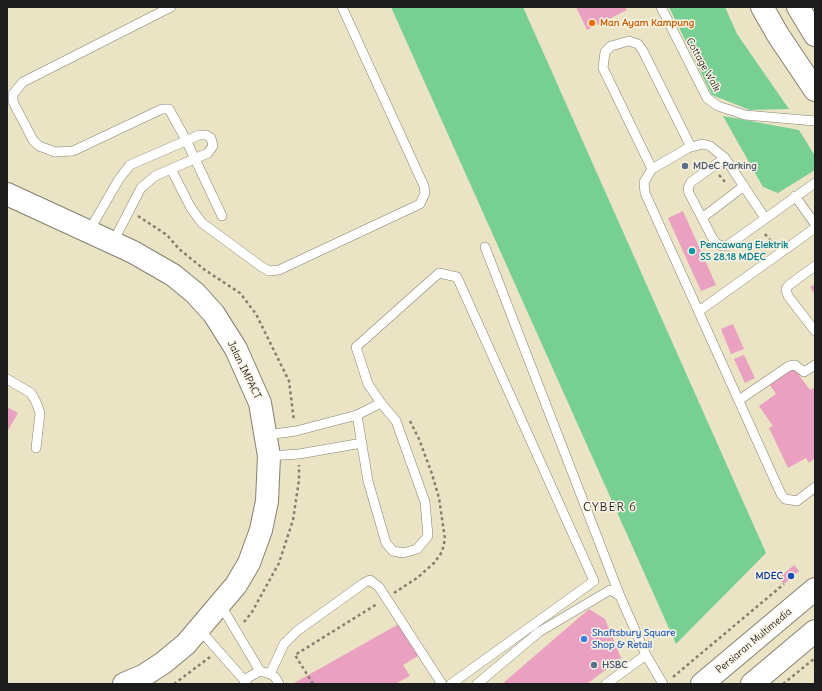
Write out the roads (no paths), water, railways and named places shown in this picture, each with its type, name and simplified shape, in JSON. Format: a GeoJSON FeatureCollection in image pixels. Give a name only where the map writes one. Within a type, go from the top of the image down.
{"type":"FeatureCollection","features":[{"type":"Feature","properties":{"kind":"street"},"geometry":{"type":"LineString","coordinates":[[762,7],[778,36],[815,90]]}},
{"type":"Feature","properties":{"kind":"street"},"geometry":{"type":"LineString","coordinates":[[798,7],[815,35]]}},
{"type":"Feature","properties":{"kind":"street","name":"Jalan IMPACT"},"geometry":{"type":"LineString","coordinates":[[7,194],[113,242],[173,275],[195,293],[214,314],[236,349],[252,382],[260,403],[268,446],[267,501],[261,530],[249,563],[236,585],[186,644],[163,664],[143,676],[124,684]]}},
{"type":"Feature","properties":{"kind":"street","name":"Persiaran Multimedia"},"geometry":{"type":"LineString","coordinates":[[702,684],[812,591]]}},
{"type":"Feature","properties":{"kind":"street"},"geometry":{"type":"LineString","coordinates":[[752,684],[815,631]]}},
{"type":"Feature","properties":{"kind":"lane"},"geometry":{"type":"LineString","coordinates":[[171,7],[23,82],[13,94],[13,102],[33,140],[39,146],[55,152],[74,151],[166,108],[172,112],[222,216]]}},
{"type":"Feature","properties":{"kind":"lane"},"geometry":{"type":"LineString","coordinates":[[171,169],[191,208],[202,223],[262,268],[269,271],[279,270],[420,204],[425,193],[424,186],[342,7]]}},
{"type":"Feature","properties":{"kind":"lane","name":"Cottage Walk"},"geometry":{"type":"LineString","coordinates":[[661,7],[707,98],[718,106],[745,115],[815,121]]}},
{"type":"Feature","properties":{"kind":"lane"},"geometry":{"type":"LineString","coordinates":[[652,169],[603,68],[605,52],[611,46],[629,41],[638,44],[643,51],[691,147]]}},
{"type":"Feature","properties":{"kind":"lane"},"geometry":{"type":"LineString","coordinates":[[89,231],[124,171],[130,165],[202,134],[209,136],[212,140],[213,146],[210,151],[146,182],[140,188],[113,242]]}},
{"type":"Feature","properties":{"kind":"lane"},"geometry":{"type":"LineString","coordinates":[[765,218],[725,158],[710,146],[702,144],[691,147],[652,169],[644,182],[645,193],[781,494],[790,501],[797,500],[803,498],[815,487]]}},
{"type":"Feature","properties":{"kind":"lane"},"geometry":{"type":"LineString","coordinates":[[725,158],[691,182],[688,188],[689,193],[713,240],[717,244],[723,246],[727,246],[815,183]]}},
{"type":"Feature","properties":{"kind":"lane"},"geometry":{"type":"LineString","coordinates":[[702,218],[744,186]]}},
{"type":"Feature","properties":{"kind":"lane"},"geometry":{"type":"LineString","coordinates":[[795,196],[813,218]]}},
{"type":"Feature","properties":{"kind":"lane"},"geometry":{"type":"LineString","coordinates":[[699,311],[815,228]]}},
{"type":"Feature","properties":{"kind":"lane"},"geometry":{"type":"LineString","coordinates":[[485,247],[620,596],[646,655],[667,682]]}},
{"type":"Feature","properties":{"kind":"lane"},"geometry":{"type":"LineString","coordinates":[[815,266],[788,285],[786,289],[788,296],[815,330]]}},
{"type":"Feature","properties":{"kind":"lane"},"geometry":{"type":"LineString","coordinates":[[357,415],[372,498],[386,543],[393,551],[403,553],[417,549],[428,536],[425,502],[396,421],[368,384],[356,347],[440,273],[457,277],[594,581],[451,684]]}},
{"type":"Feature","properties":{"kind":"lane"},"geometry":{"type":"LineString","coordinates":[[739,400],[789,366],[795,365],[804,372],[815,365]]}},
{"type":"Feature","properties":{"kind":"lane"},"geometry":{"type":"LineString","coordinates":[[7,379],[30,393],[36,402],[40,413],[36,448]]}},
{"type":"Feature","properties":{"kind":"lane"},"geometry":{"type":"LineString","coordinates":[[268,446],[296,431],[357,415],[381,403]]}},
{"type":"Feature","properties":{"kind":"lane"},"geometry":{"type":"LineString","coordinates":[[268,446],[299,454],[362,443]]}},
{"type":"Feature","properties":{"kind":"lane"},"geometry":{"type":"LineString","coordinates":[[270,674],[284,644],[296,631],[370,580],[379,587],[442,684]]}},
{"type":"Feature","properties":{"kind":"lane"},"geometry":{"type":"LineString","coordinates":[[477,684],[539,632],[605,592],[610,590],[614,591],[620,596]]}},
{"type":"Feature","properties":{"kind":"lane"},"geometry":{"type":"LineString","coordinates":[[220,604],[260,671]]}},
{"type":"Feature","properties":{"kind":"lane"},"geometry":{"type":"LineString","coordinates":[[199,630],[245,683],[254,673],[260,671],[275,677],[279,684]]}},
{"type":"Feature","properties":{"kind":"lane"},"geometry":{"type":"LineString","coordinates":[[606,684],[617,681],[646,655]]}},
{"type":"Feature","properties":{"kind":"place","name":"Man Ayam Kampung"},"geometry":{"type":"Point","coordinates":[592,23]}},
{"type":"Feature","properties":{"kind":"place","name":"MDeC Parking"},"geometry":{"type":"Point","coordinates":[685,166]}},
{"type":"Feature","properties":{"kind":"place","name":"Pencawang Elektrik SS 28.18 MDEC"},"geometry":{"type":"Point","coordinates":[692,251]}},
{"type":"Feature","properties":{"kind":"place","name":"MDEC"},"geometry":{"type":"Point","coordinates":[791,576]}},
{"type":"Feature","properties":{"kind":"place","name":"Shaftsbury Square Shop & Retail"},"geometry":{"type":"Point","coordinates":[584,639]}},
{"type":"Feature","properties":{"kind":"place","name":"HSBC"},"geometry":{"type":"Point","coordinates":[594,665]}},
{"type":"Feature","properties":{"kind":"district","name":"CYBER 6"},"geometry":{"type":"Point","coordinates":[610,508]}}]}
